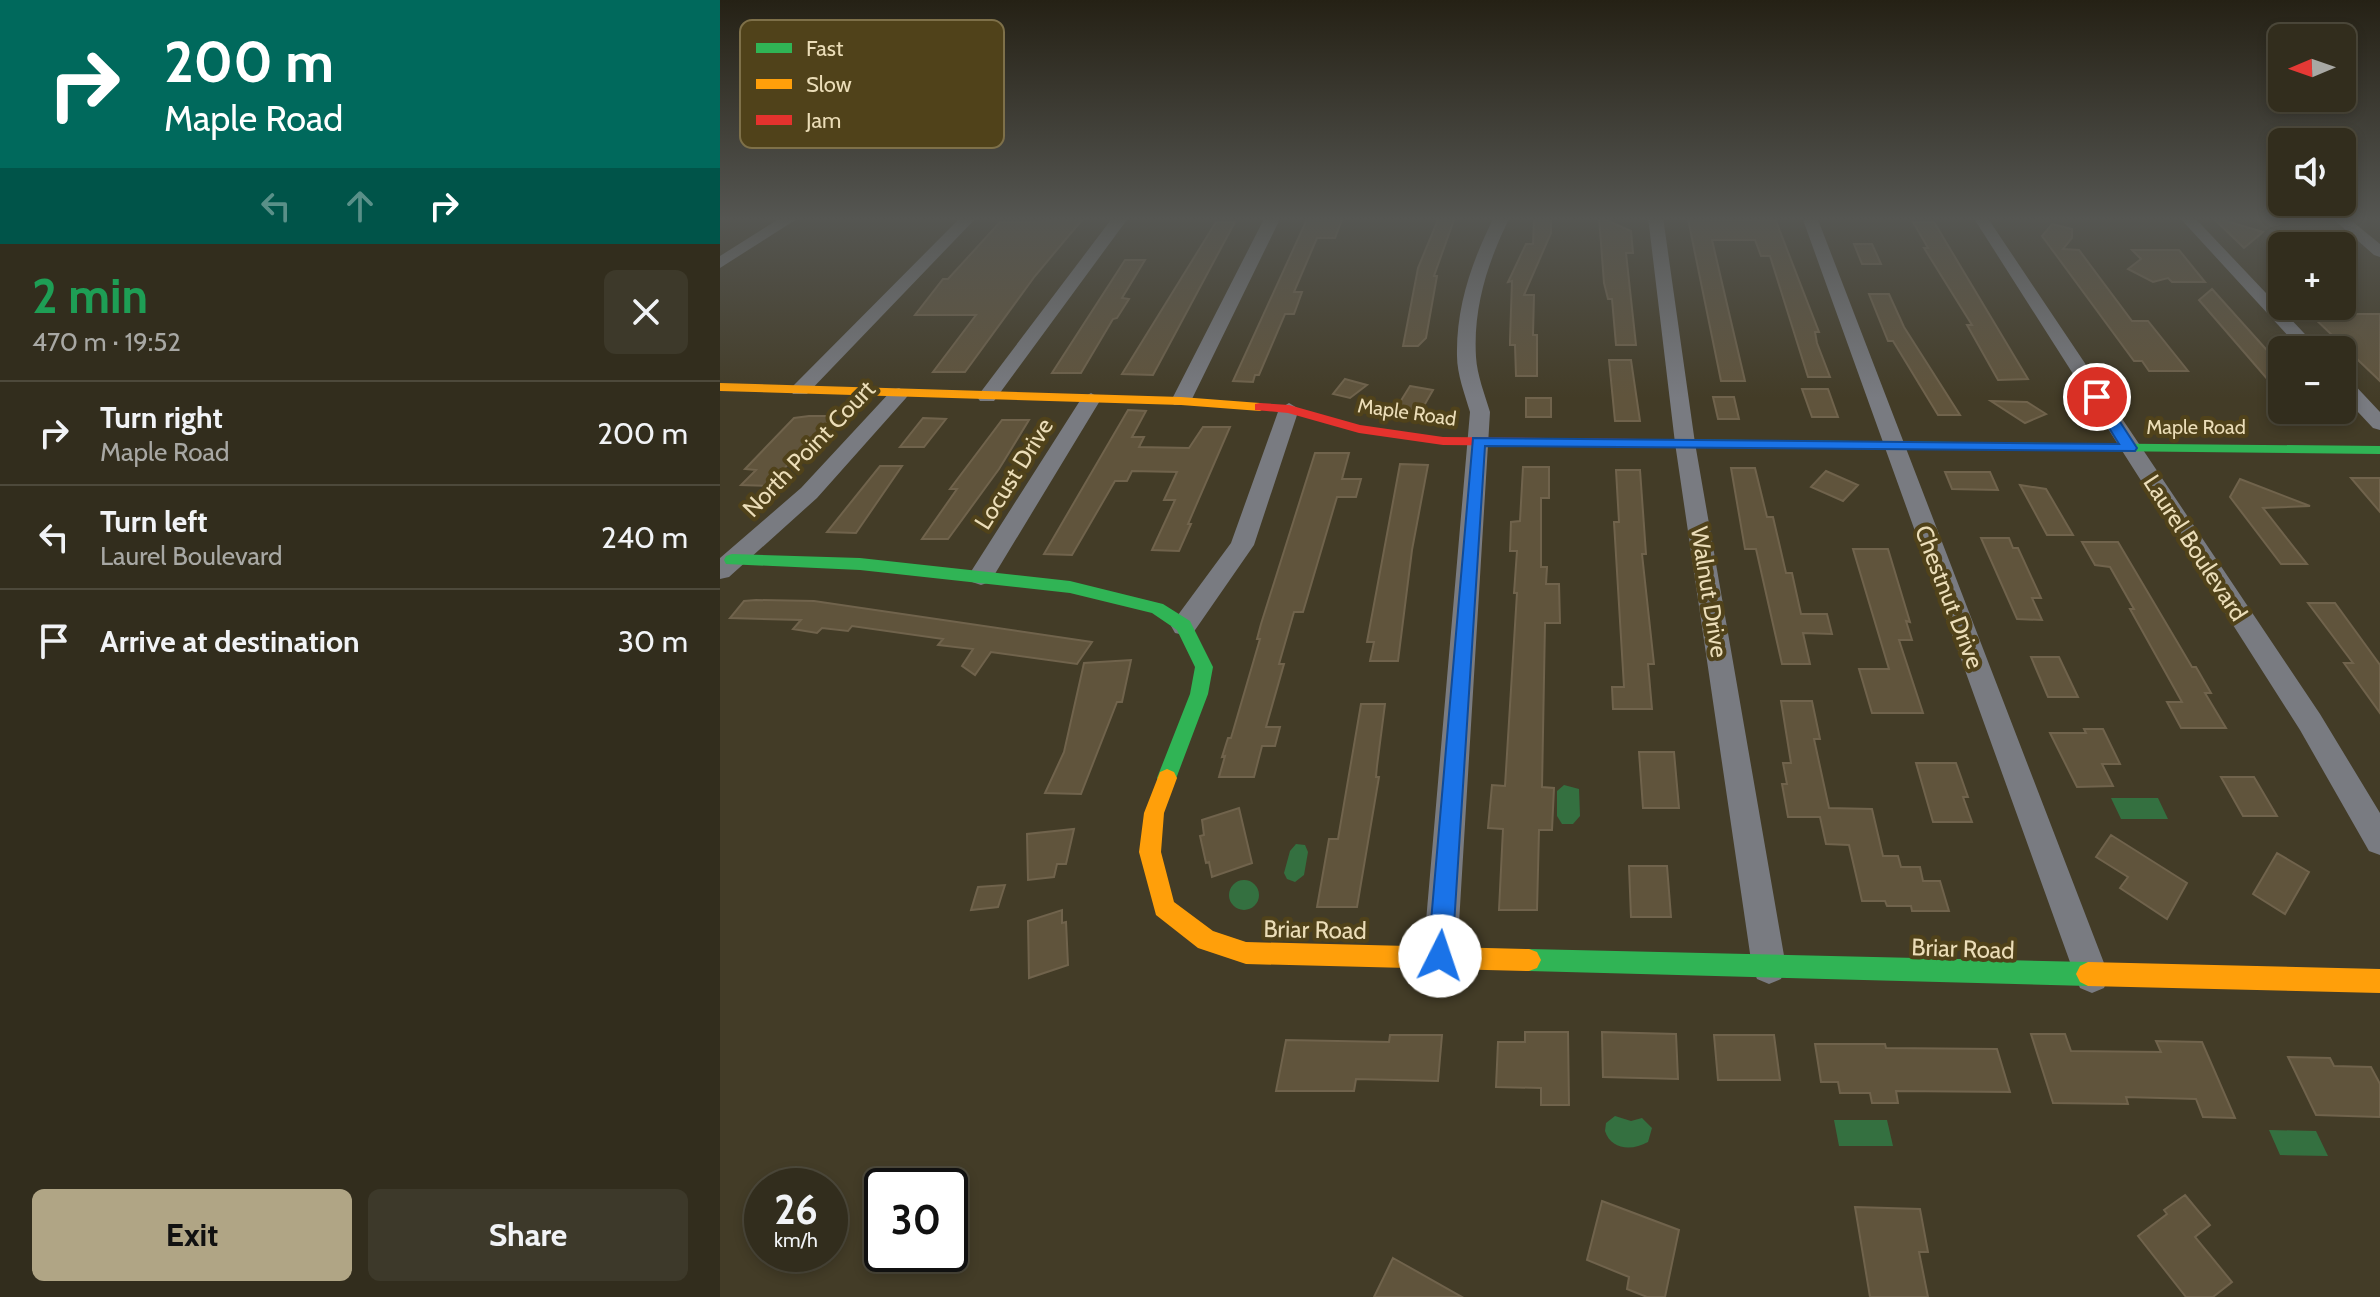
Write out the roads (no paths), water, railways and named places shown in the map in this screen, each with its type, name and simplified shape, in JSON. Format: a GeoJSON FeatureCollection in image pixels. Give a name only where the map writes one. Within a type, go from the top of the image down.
{"type":"FeatureCollection","features":[{"type":"Feature","properties":{"kind":"street"},"geometry":{"type":"LineString","coordinates":[[800,390],[910,278]]}},
{"type":"Feature","properties":{"kind":"street"},"geometry":{"type":"LineString","coordinates":[[987,397],[1076,278]]}},
{"type":"Feature","properties":{"kind":"street"},"geometry":{"type":"LineString","coordinates":[[1181,401],[1243,278]]}},
{"type":"Feature","properties":{"kind":"street"},"geometry":{"type":"LineString","coordinates":[[1440,956],[1480,412],[1466,359],[1472,293],[1476,278]]}},
{"type":"Feature","properties":{"kind":"street","name":"Walnut Drive"},"geometry":{"type":"LineString","coordinates":[[1663,278],[1685,443],[1769,967]]}},
{"type":"Feature","properties":{"kind":"street","name":"Chestnut Drive"},"geometry":{"type":"LineString","coordinates":[[1831,278],[2092,976]]}},
{"type":"Feature","properties":{"kind":"street","name":"Laurel Boulevard"},"geometry":{"type":"LineString","coordinates":[[2019,278],[2310,722],[2380,841]]}},
{"type":"Feature","properties":{"kind":"street"},"geometry":{"type":"LineString","coordinates":[[2243,278],[2298,336]]}},
{"type":"Feature","properties":{"kind":"street","name":"Maple Road"},"geometry":{"type":"LineString","coordinates":[[720,387],[1181,401],[1289,409],[1398,437],[1478,442],[2380,450]]}},
{"type":"Feature","properties":{"kind":"street","name":"North Point Court"},"geometry":{"type":"LineString","coordinates":[[726,565],[771,530],[809,493],[899,394]]}},
{"type":"Feature","properties":{"kind":"street"},"geometry":{"type":"LineString","coordinates":[[2356,398],[2380,424]]}},
{"type":"Feature","properties":{"kind":"street","name":"Locust Drive"},"geometry":{"type":"LineString","coordinates":[[981,576],[1091,399]]}},
{"type":"Feature","properties":{"kind":"street"},"geometry":{"type":"LineString","coordinates":[[726,565],[860,564],[1070,587],[1157,608],[1184,626],[1242,545],[1289,409]]}},
{"type":"Feature","properties":{"kind":"street","name":"Briar Road"},"geometry":{"type":"LineString","coordinates":[[1184,626],[1204,667],[1199,694],[1154,813],[1150,852],[1164,908],[1206,940],[1246,953],[2380,981]]}}]}
